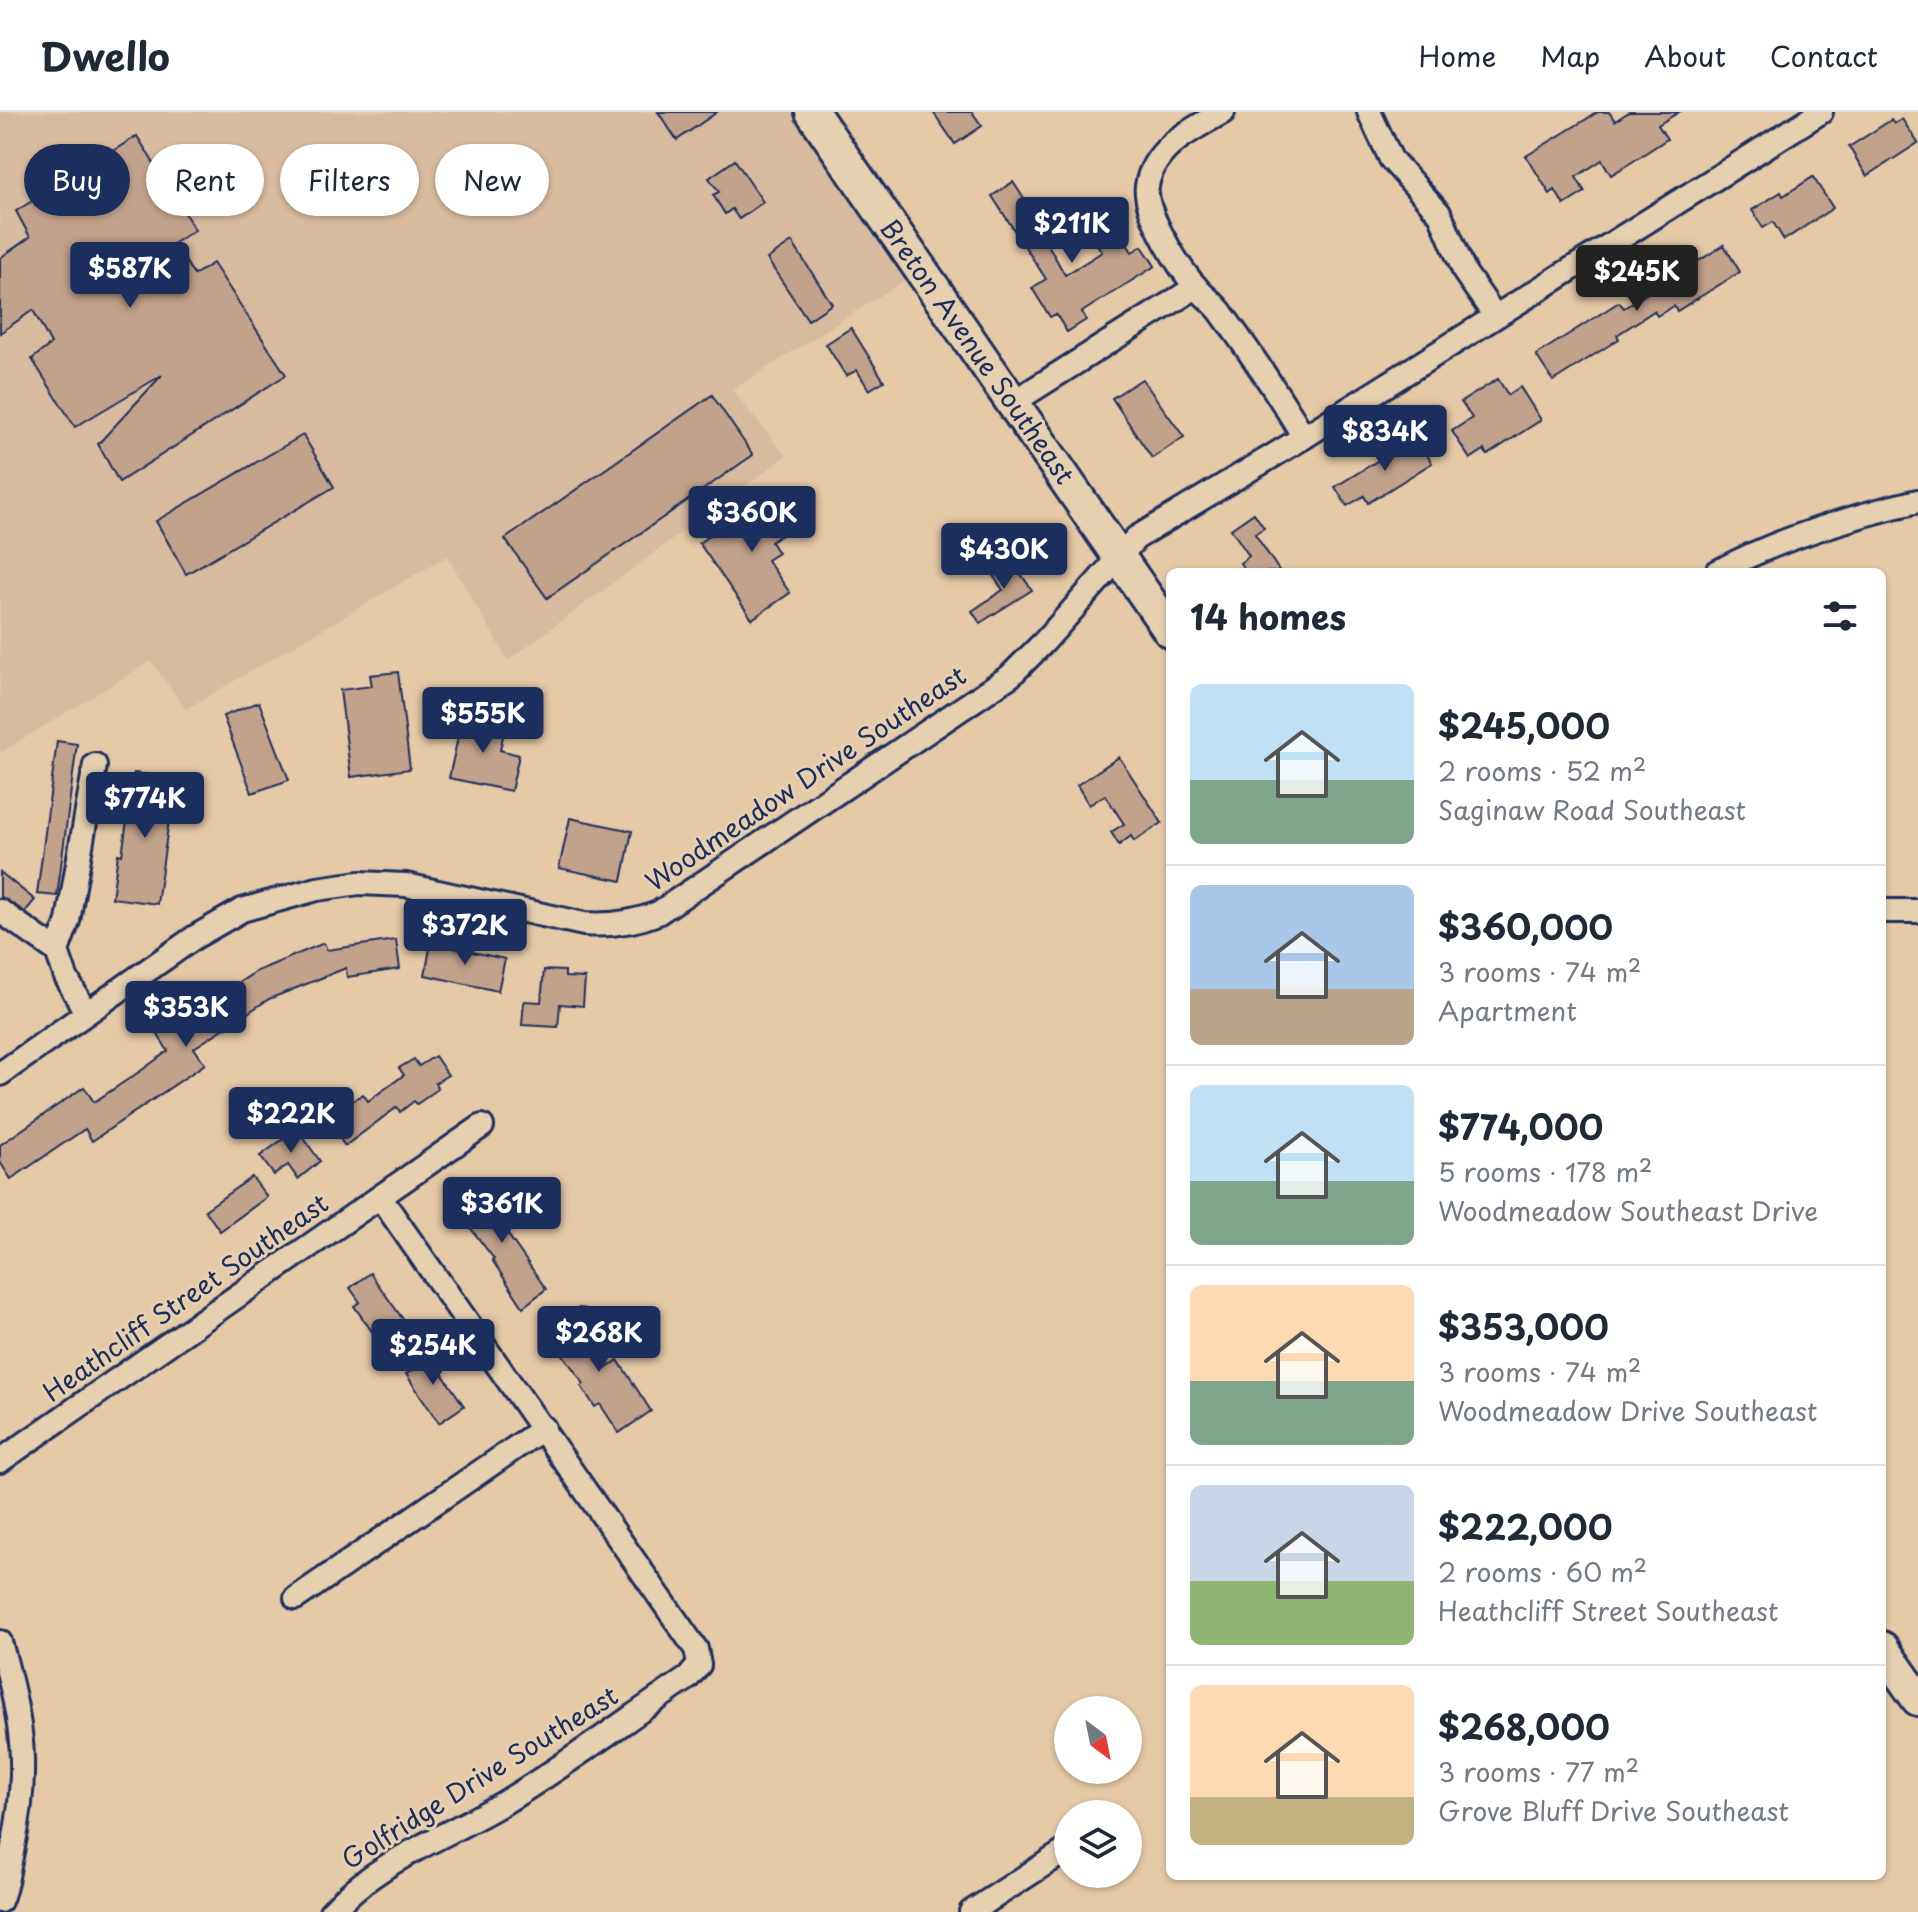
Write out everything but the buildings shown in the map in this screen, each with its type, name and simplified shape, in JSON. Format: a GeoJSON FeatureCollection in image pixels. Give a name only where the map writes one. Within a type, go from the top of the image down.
{"type":"FeatureCollection","features":[{"type":"Feature","properties":{"kind":"main road","name":"Breton Avenue Southeast"},"geometry":{"type":"LineString","coordinates":[[812,112],[1166,625]]}},
{"type":"Feature","properties":{"kind":"main road"},"geometry":{"type":"LineString","coordinates":[[1886,1654],[1918,1699]]}},
{"type":"Feature","properties":{"kind":"street"},"geometry":{"type":"LineString","coordinates":[[1223,112],[1172,142],[1155,165],[1147,187],[1149,208],[1162,235],[1196,287],[1218,308],[1272,384],[1304,437]]}},
{"type":"Feature","properties":{"kind":"street"},"geometry":{"type":"LineString","coordinates":[[1369,112],[1391,159],[1440,214],[1465,273],[1495,316]]}},
{"type":"Feature","properties":{"kind":"street","name":"Woodmeadow Drive Southeast"},"geometry":{"type":"LineString","coordinates":[[0,1074],[195,937],[242,910],[317,889],[359,883],[406,885],[584,924],[608,926],[635,922],[658,913],[1010,676],[1136,538],[1304,437],[1821,112]]}},
{"type":"Feature","properties":{"kind":"street"},"geometry":{"type":"LineString","coordinates":[[1012,403],[1196,287]]}},
{"type":"Feature","properties":{"kind":"street"},"geometry":{"type":"LineString","coordinates":[[1727,568],[1809,535],[1884,509],[1918,501]]}},
{"type":"Feature","properties":{"kind":"street"},"geometry":{"type":"LineString","coordinates":[[57,951],[68,921],[95,765]]}},
{"type":"Feature","properties":{"kind":"street"},"geometry":{"type":"LineString","coordinates":[[0,911],[57,951],[66,977],[86,1013]]}},
{"type":"Feature","properties":{"kind":"street"},"geometry":{"type":"LineString","coordinates":[[1886,911],[1918,911]]}},
{"type":"Feature","properties":{"kind":"street","name":"Heathcliff Street Southeast"},"geometry":{"type":"LineString","coordinates":[[0,1461],[482,1126]]}},
{"type":"Feature","properties":{"kind":"street"},"geometry":{"type":"LineString","coordinates":[[296,1598],[544,1428],[380,1197]]}},
{"type":"Feature","properties":{"kind":"street","name":"Golfridge Drive Southeast"},"geometry":{"type":"LineString","coordinates":[[331,1912],[362,1880],[504,1802],[688,1678],[699,1665],[696,1649],[544,1428]]}},
{"type":"Feature","properties":{"kind":"street"},"geometry":{"type":"LineString","coordinates":[[0,1642],[14,1691],[24,1752],[20,1817],[0,1901]]}},
{"type":"Feature","properties":{"kind":"street"},"geometry":{"type":"LineString","coordinates":[[971,1912],[1054,1858]]}},
{"type":"Feature","properties":{"kind":"shaded area"},"geometry":{"type":"Polygon","coordinates":[[[0,112],[791,112],[908,278],[732,390],[786,456],[508,660],[447,556],[186,709],[151,661],[0,753],[0,112]]]}}]}
